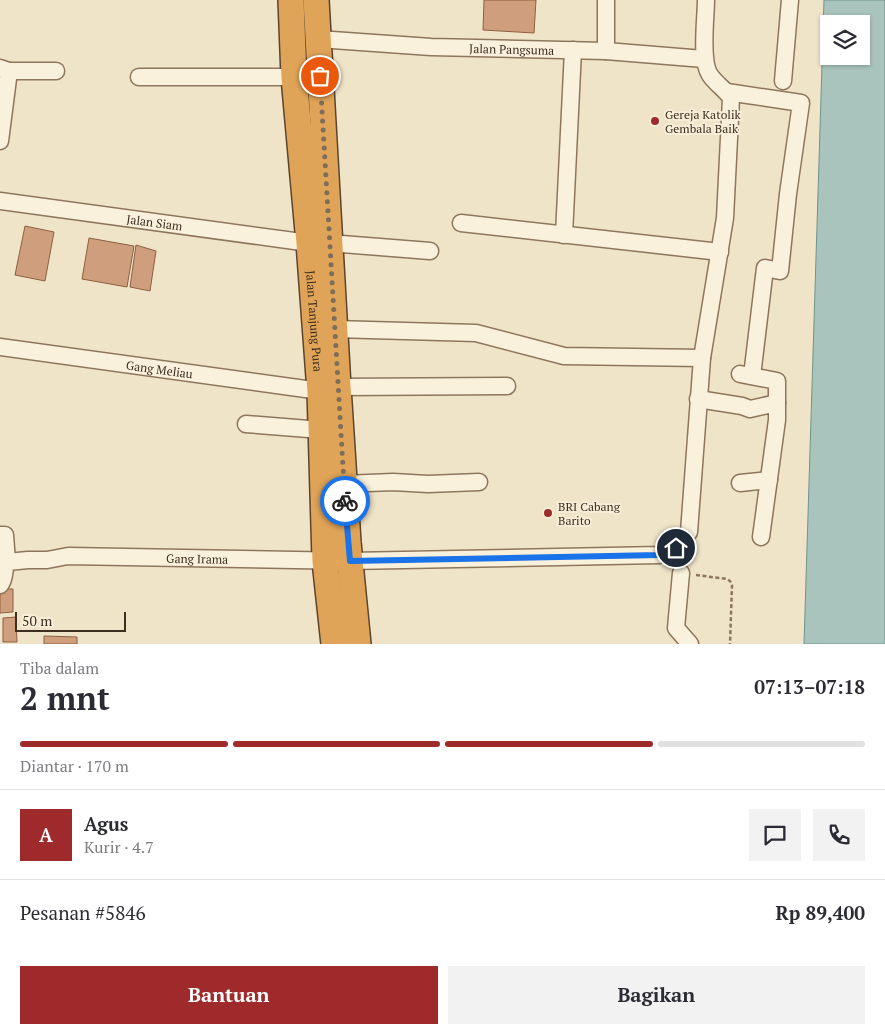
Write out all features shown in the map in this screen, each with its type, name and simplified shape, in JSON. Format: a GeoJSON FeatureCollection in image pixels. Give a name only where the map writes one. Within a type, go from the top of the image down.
{"type":"FeatureCollection","features":[{"type":"Feature","properties":{"kind":"highway","name":"Jalan Tanjung Pura"},"geometry":{"type":"LineString","coordinates":[[291,0],[294,77],[319,243],[329,341],[329,389],[344,484],[358,644]]}},
{"type":"Feature","properties":{"kind":"highway","name":"Jalan Tanjung Pura"},"geometry":{"type":"LineString","coordinates":[[316,0],[318,38],[319,243]]}},
{"type":"Feature","properties":{"kind":"highway","name":"Jalan Tanjung Pura"},"geometry":{"type":"LineString","coordinates":[[329,389],[321,430],[325,561],[334,644]]}},
{"type":"Feature","properties":{"kind":"street"},"geometry":{"type":"LineString","coordinates":[[606,0],[606,51]]}},
{"type":"Feature","properties":{"kind":"street"},"geometry":{"type":"LineString","coordinates":[[706,0],[704,59],[708,73],[731,98],[725,218],[702,358],[698,399],[750,409],[777,403]]}},
{"type":"Feature","properties":{"kind":"street"},"geometry":{"type":"LineString","coordinates":[[783,81],[790,0]]}},
{"type":"Feature","properties":{"kind":"street","name":"Jalan Pangsuma"},"geometry":{"type":"LineString","coordinates":[[318,38],[431,46],[606,51],[704,59]]}},
{"type":"Feature","properties":{"kind":"street"},"geometry":{"type":"LineString","coordinates":[[564,235],[572,50]]}},
{"type":"Feature","properties":{"kind":"street"},"geometry":{"type":"LineString","coordinates":[[0,141],[4,69],[56,71]]}},
{"type":"Feature","properties":{"kind":"street"},"geometry":{"type":"LineString","coordinates":[[139,77],[294,77]]}},
{"type":"Feature","properties":{"kind":"street"},"geometry":{"type":"LineString","coordinates":[[727,92],[801,104],[788,194],[780,271],[765,268],[746,375],[777,381],[777,420],[761,537]]}},
{"type":"Feature","properties":{"kind":"street","name":"Jalan Siam"},"geometry":{"type":"LineString","coordinates":[[0,201],[319,243],[430,250]]}},
{"type":"Feature","properties":{"kind":"street"},"geometry":{"type":"LineString","coordinates":[[461,223],[720,252]]}},
{"type":"Feature","properties":{"kind":"street"},"geometry":{"type":"LineString","coordinates":[[329,341],[476,333],[564,356],[702,358]]}},
{"type":"Feature","properties":{"kind":"street","name":"Gang Meliau"},"geometry":{"type":"LineString","coordinates":[[0,347],[329,389],[507,386]]}},
{"type":"Feature","properties":{"kind":"street","name":"Gang Irama"},"geometry":{"type":"LineString","coordinates":[[7,562],[47,560],[68,556],[350,561],[659,555],[676,548],[689,532],[698,399]]}},
{"type":"Feature","properties":{"kind":"street"},"geometry":{"type":"LineString","coordinates":[[246,424],[321,430]]}},
{"type":"Feature","properties":{"kind":"street"},"geometry":{"type":"LineString","coordinates":[[740,483],[769,480]]}},
{"type":"Feature","properties":{"kind":"street"},"geometry":{"type":"LineString","coordinates":[[344,484],[479,482]]}},
{"type":"Feature","properties":{"kind":"street"},"geometry":{"type":"LineString","coordinates":[[0,535],[4,535],[7,562],[3,582],[0,585]]}},
{"type":"Feature","properties":{"kind":"street"},"geometry":{"type":"LineString","coordinates":[[680,573],[676,628],[690,644]]}},
{"type":"Feature","properties":{"kind":"path"},"geometry":{"type":"LineString","coordinates":[[680,573],[727,579],[730,581],[732,585],[730,644]]}},
{"type":"Feature","properties":{"kind":"water"},"geometry":{"type":"Polygon","coordinates":[[[824,0],[885,0],[885,644],[804,644],[822,65],[870,65],[870,15],[824,15],[824,0]]]}},
{"type":"Feature","properties":{"kind":"building"},"geometry":{"type":"Polygon","coordinates":[[[484,0],[536,0],[534,33],[483,30],[484,0]]]}},
{"type":"Feature","properties":{"kind":"building"},"geometry":{"type":"Polygon","coordinates":[[[25,226],[54,232],[45,281],[15,275],[25,226]]]}},
{"type":"Feature","properties":{"kind":"building"},"geometry":{"type":"Polygon","coordinates":[[[89,238],[134,246],[127,287],[82,279],[89,238]]]}},
{"type":"Feature","properties":{"kind":"building"},"geometry":{"type":"Polygon","coordinates":[[[136,245],[156,251],[150,291],[130,287],[136,245]]]}},
{"type":"Feature","properties":{"kind":"building"},"geometry":{"type":"Polygon","coordinates":[[[0,589],[13,589],[13,612],[0,613],[0,589]]]}},
{"type":"Feature","properties":{"kind":"building"},"geometry":{"type":"Polygon","coordinates":[[[16,617],[17,642],[3,642],[3,618],[16,617]]]}},
{"type":"Feature","properties":{"kind":"building"},"geometry":{"type":"Polygon","coordinates":[[[44,636],[77,637],[77,644],[44,644],[44,636]]]}},
{"type":"Feature","properties":{"kind":"way so far"},"geometry":{"type":"LineString","coordinates":[[320,76],[345,501]]}},
{"type":"Feature","properties":{"kind":"place","name":"Gereja Katolik Gembala Baik"},"geometry":{"type":"Point","coordinates":[655,121]}},
{"type":"Feature","properties":{"kind":"place","name":"BRI Cabang Barito"},"geometry":{"type":"Point","coordinates":[548,513]}},
{"type":"Feature","properties":{"kind":"route"},"geometry":{"type":"LineString","coordinates":[[345,501],[350,561],[659,555],[676,548]]}}]}
